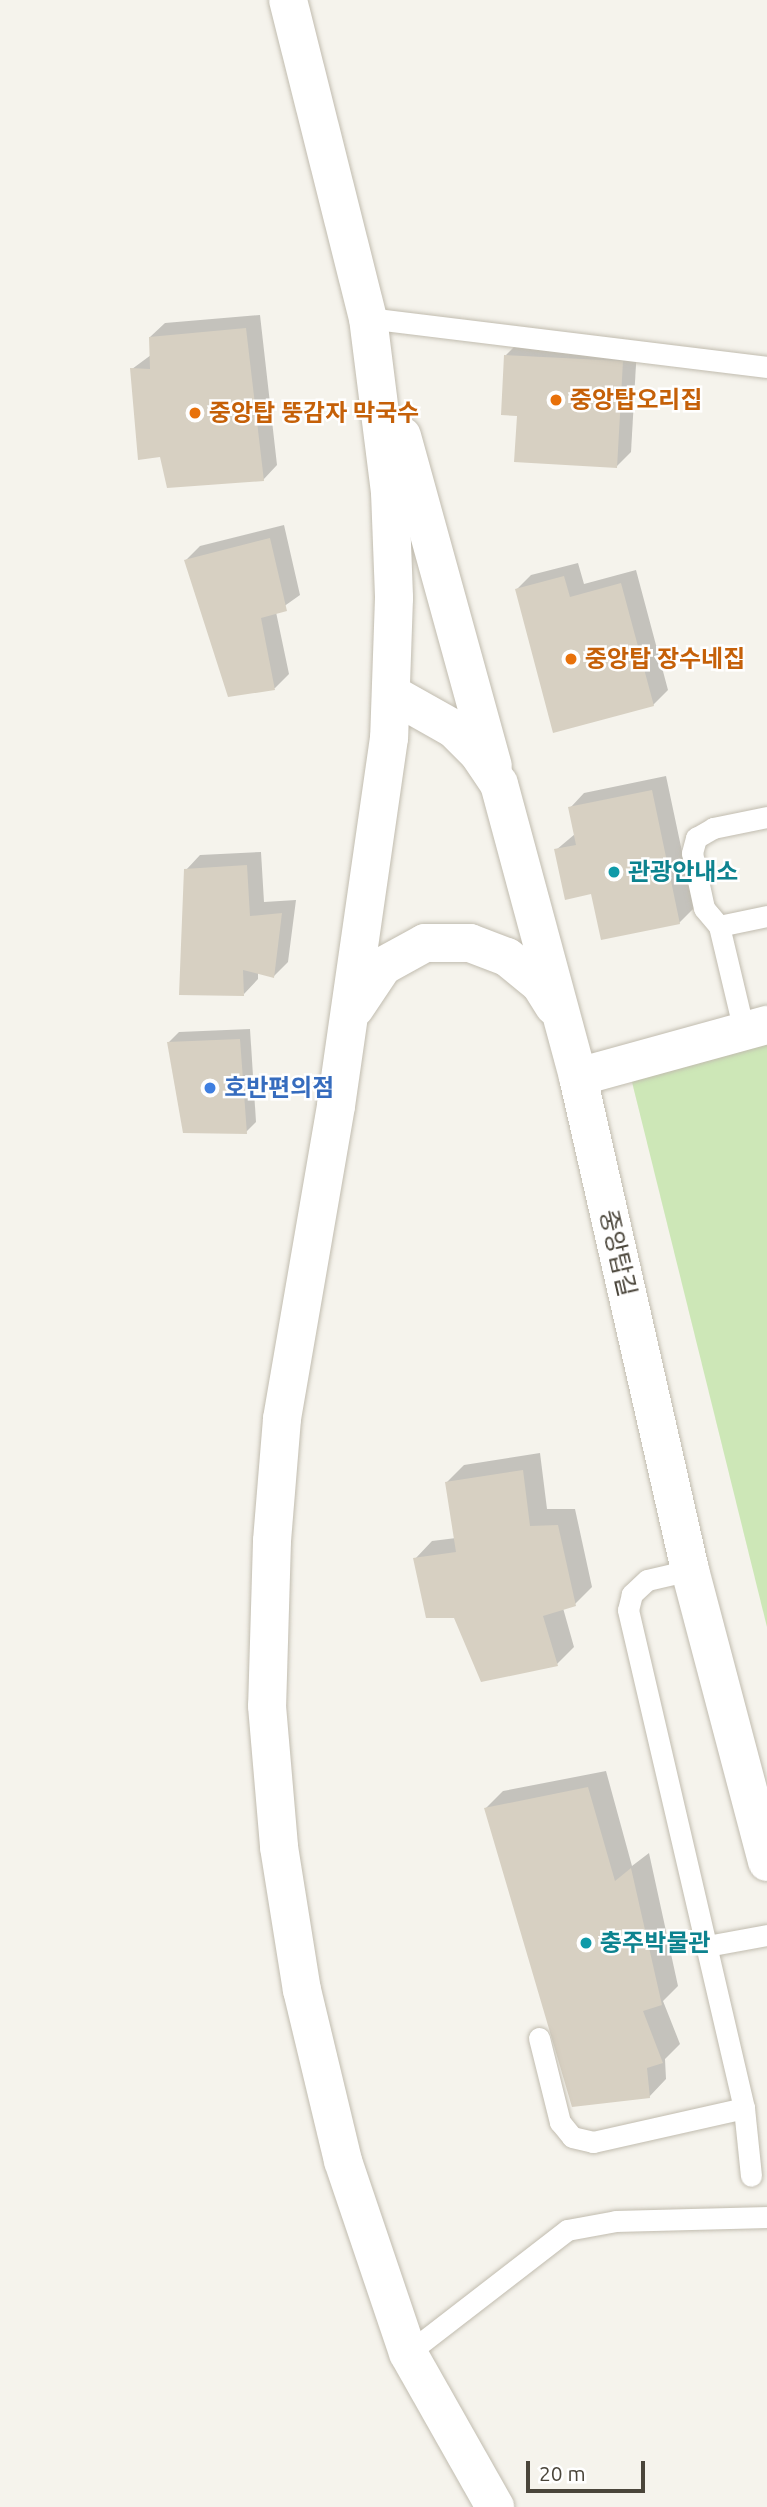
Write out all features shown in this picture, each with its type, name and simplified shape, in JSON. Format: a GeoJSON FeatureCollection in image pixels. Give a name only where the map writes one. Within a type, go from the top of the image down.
{"type":"FeatureCollection","features":[{"type":"Feature","properties":{"kind":"street"},"geometry":{"type":"LineString","coordinates":[[288,0],[368,318],[499,784]]}},
{"type":"Feature","properties":{"kind":"street"},"geometry":{"type":"LineString","coordinates":[[368,318],[390,492],[394,598],[392,694],[350,1015],[282,1419],[272,1541],[267,1706],[279,1847],[302,1990],[343,2161],[408,2353],[495,2507]]}},
{"type":"Feature","properties":{"kind":"street","name":"중앙탑길"},"geometry":{"type":"LineString","coordinates":[[392,694],[454,729],[478,753],[499,784],[578,1077],[690,1570],[767,1862]]}},
{"type":"Feature","properties":{"kind":"street"},"geometry":{"type":"LineString","coordinates":[[350,1015],[383,966],[425,943],[470,943],[507,957],[540,984],[563,1020]]}},
{"type":"Feature","properties":{"kind":"street"},"geometry":{"type":"LineString","coordinates":[[578,1077],[756,1028]]}},
{"type":"Feature","properties":{"kind":"lane"},"geometry":{"type":"LineString","coordinates":[[368,318],[767,367]]}},
{"type":"Feature","properties":{"kind":"lane"},"geometry":{"type":"LineString","coordinates":[[756,1028],[719,926],[705,908],[692,853],[696,838],[713,828],[767,817]]}},
{"type":"Feature","properties":{"kind":"lane"},"geometry":{"type":"LineString","coordinates":[[719,926],[767,916]]}},
{"type":"Feature","properties":{"kind":"lane"},"geometry":{"type":"LineString","coordinates":[[690,1570],[647,1580],[632,1594],[628,1610],[744,2108],[751,2176]]}},
{"type":"Feature","properties":{"kind":"lane"},"geometry":{"type":"LineString","coordinates":[[706,1946],[767,1936]]}},
{"type":"Feature","properties":{"kind":"lane"},"geometry":{"type":"LineString","coordinates":[[539,2038],[560,2122],[572,2137],[593,2142],[744,2108]]}},
{"type":"Feature","properties":{"kind":"lane"},"geometry":{"type":"LineString","coordinates":[[408,2353],[568,2230],[616,2221],[767,2217]]}},
{"type":"Feature","properties":{"kind":"green space"},"geometry":{"type":"Polygon","coordinates":[[[767,1041],[767,1627],[630,1074],[767,1041]]]}},
{"type":"Feature","properties":{"kind":"building","name":"중앙탑 뚱감자 막국수"},"geometry":{"type":"Polygon","coordinates":[[[246,328],[264,481],[167,488],[160,457],[138,460],[130,368],[150,369],[149,337],[246,328]]]}},
{"type":"Feature","properties":{"kind":"building"},"geometry":{"type":"Polygon","coordinates":[[[504,355],[623,361],[617,468],[514,462],[517,416],[501,415],[504,355]]]}},
{"type":"Feature","properties":{"kind":"building"},"geometry":{"type":"Polygon","coordinates":[[[270,538],[287,611],[261,618],[275,690],[228,697],[184,560],[270,538]]]}},
{"type":"Feature","properties":{"kind":"building"},"geometry":{"type":"Polygon","coordinates":[[[564,576],[570,597],[621,583],[654,706],[553,733],[515,589],[564,576]]]}},
{"type":"Feature","properties":{"kind":"building","name":"관광안내소"},"geometry":{"type":"Polygon","coordinates":[[[652,790],[680,924],[601,940],[591,894],[565,900],[554,849],[576,845],[568,807],[652,790]]]}},
{"type":"Feature","properties":{"kind":"building"},"geometry":{"type":"Polygon","coordinates":[[[247,865],[250,916],[282,913],[274,978],[243,970],[244,996],[179,995],[184,869],[247,865]]]}},
{"type":"Feature","properties":{"kind":"building","name":"호반편의점"},"geometry":{"type":"Polygon","coordinates":[[[240,1039],[247,1134],[183,1133],[167,1042],[240,1039]]]}},
{"type":"Feature","properties":{"kind":"building"},"geometry":{"type":"Polygon","coordinates":[[[523,1470],[530,1526],[558,1525],[576,1606],[543,1616],[558,1666],[481,1682],[454,1618],[426,1618],[413,1558],[456,1552],[445,1482],[523,1470]]]}},
{"type":"Feature","properties":{"kind":"building","name":"충주박물관"},"geometry":{"type":"Polygon","coordinates":[[[588,1787],[615,1881],[631,1868],[662,2005],[643,2011],[663,2063],[647,2068],[650,2098],[572,2107],[484,1808],[588,1787]]]}},
{"type":"Feature","properties":{"kind":"place","name":"중앙탑오리집"},"geometry":{"type":"Point","coordinates":[556,400]}},
{"type":"Feature","properties":{"kind":"place","name":"중앙탑 뚱감자 막국수"},"geometry":{"type":"Point","coordinates":[195,413]}},
{"type":"Feature","properties":{"kind":"place","name":"중앙탑 장수네집"},"geometry":{"type":"Point","coordinates":[571,659]}},
{"type":"Feature","properties":{"kind":"place","name":"관광안내소"},"geometry":{"type":"Point","coordinates":[614,872]}},
{"type":"Feature","properties":{"kind":"place","name":"호반편의점"},"geometry":{"type":"Point","coordinates":[210,1088]}},
{"type":"Feature","properties":{"kind":"place","name":"충주박물관"},"geometry":{"type":"Point","coordinates":[586,1943]}}]}
